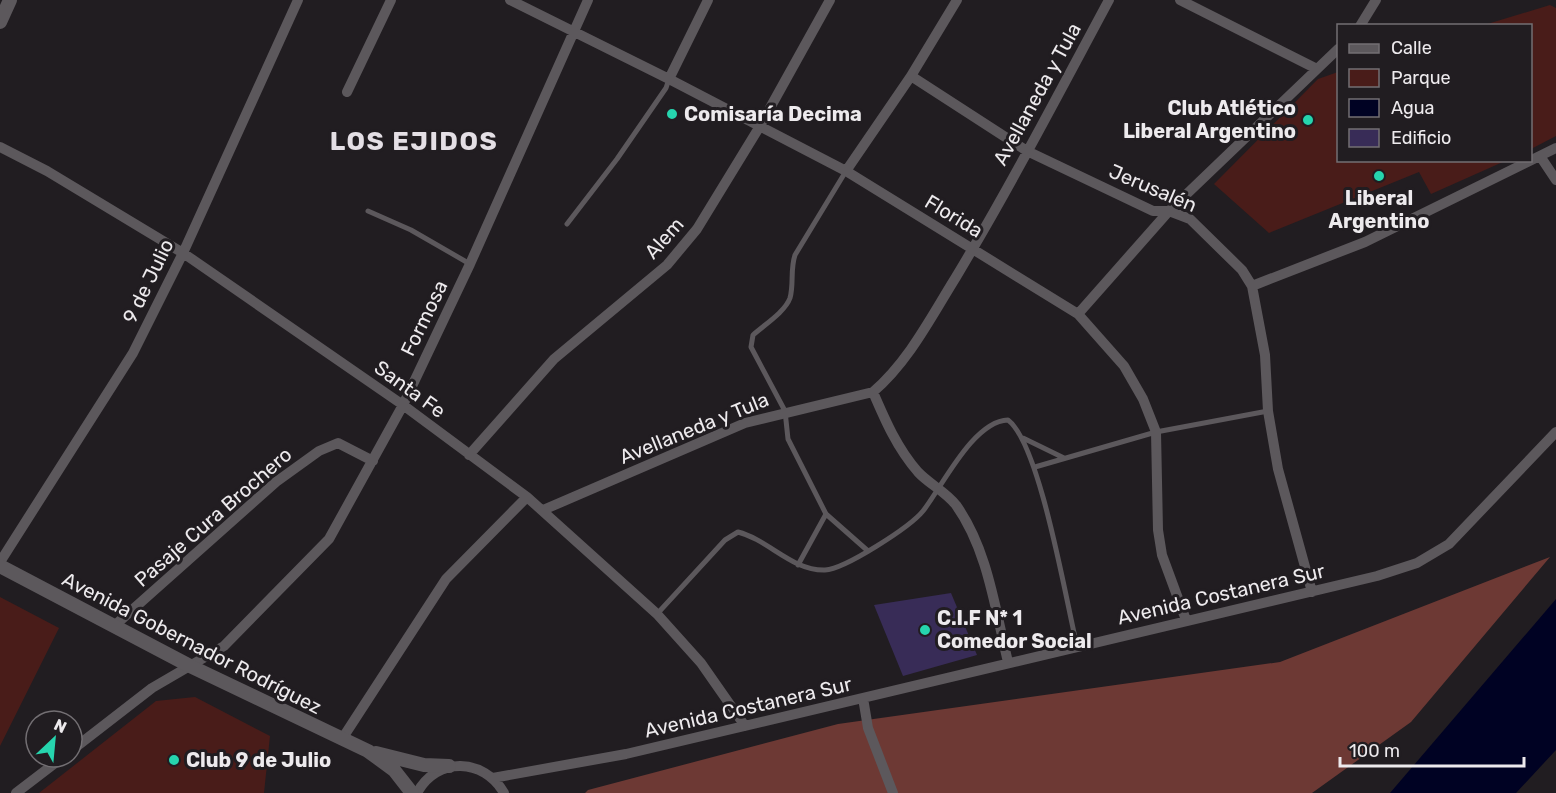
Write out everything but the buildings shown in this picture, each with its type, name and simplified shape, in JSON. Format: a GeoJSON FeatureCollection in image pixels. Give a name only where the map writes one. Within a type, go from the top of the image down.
{"type":"FeatureCollection","features":[{"type":"Feature","properties":{"kind":"street"},"geometry":{"type":"LineString","coordinates":[[0,22],[10,0]]}},
{"type":"Feature","properties":{"kind":"street","name":"9 de Julio"},"geometry":{"type":"LineString","coordinates":[[0,564],[110,393],[183,253],[298,0]]}},
{"type":"Feature","properties":{"kind":"street"},"geometry":{"type":"LineString","coordinates":[[347,92],[391,0]]}},
{"type":"Feature","properties":{"kind":"street","name":"Florida"},"geometry":{"type":"LineString","coordinates":[[510,0],[846,171],[1078,314],[1124,366],[1143,399],[1156,432],[1162,555],[1186,620]]}},
{"type":"Feature","properties":{"kind":"street","name":"Formosa"},"geometry":{"type":"LineString","coordinates":[[84,741],[152,688],[224,646],[315,554],[346,513],[403,405],[470,264],[588,0]]}},
{"type":"Feature","properties":{"kind":"street"},"geometry":{"type":"LineString","coordinates":[[669,79],[708,0]]}},
{"type":"Feature","properties":{"kind":"street","name":"Alem"},"geometry":{"type":"LineString","coordinates":[[470,455],[554,359],[667,265],[697,229],[760,126],[830,0]]}},
{"type":"Feature","properties":{"kind":"street"},"geometry":{"type":"LineString","coordinates":[[846,171],[911,76],[957,0]]}},
{"type":"Feature","properties":{"kind":"street","name":"Avellaneda y Tula"},"geometry":{"type":"LineString","coordinates":[[543,510],[745,423],[785,411],[873,392],[911,350],[973,248],[1109,0]]}},
{"type":"Feature","properties":{"kind":"street"},"geometry":{"type":"LineString","coordinates":[[1180,0],[1317,69]]}},
{"type":"Feature","properties":{"kind":"street"},"geometry":{"type":"LineString","coordinates":[[1361,24],[1376,0]]}},
{"type":"Feature","properties":{"kind":"street"},"geometry":{"type":"LineString","coordinates":[[1078,314],[1169,211],[1337,50]]}},
{"type":"Feature","properties":{"kind":"street","name":"Jerusalén"},"geometry":{"type":"LineString","coordinates":[[911,76],[1027,152],[1153,211],[1169,211],[1190,219],[1242,270],[1252,286],[1265,355],[1268,411],[1278,469],[1312,592]]}},
{"type":"Feature","properties":{"kind":"street","name":"Santa Fe"},"geometry":{"type":"LineString","coordinates":[[0,147],[47,171],[183,253],[403,405],[527,497],[657,614],[701,663],[746,726]]}},
{"type":"Feature","properties":{"kind":"street"},"geometry":{"type":"LineString","coordinates":[[1532,160],[1556,148]]}},
{"type":"Feature","properties":{"kind":"street"},"geometry":{"type":"LineString","coordinates":[[1540,156],[1556,180]]}},
{"type":"Feature","properties":{"kind":"street"},"geometry":{"type":"LineString","coordinates":[[1252,286],[1365,242],[1528,162]]}},
{"type":"Feature","properties":{"kind":"street"},"geometry":{"type":"LineString","coordinates":[[873,392],[893,437],[919,473],[938,486],[955,504],[973,534],[983,560],[1008,662]]}},
{"type":"Feature","properties":{"kind":"street","name":"Avenida Costanera Sur"},"geometry":{"type":"LineString","coordinates":[[493,778],[615,756],[746,726],[1008,662],[1312,592],[1417,563],[1449,544],[1556,432]]}},
{"type":"Feature","properties":{"kind":"street","name":"Pasaje Cura Brochero"},"geometry":{"type":"LineString","coordinates":[[113,627],[276,482],[319,451],[338,443],[373,461]]}},
{"type":"Feature","properties":{"kind":"street"},"geometry":{"type":"LineString","coordinates":[[342,739],[446,579],[527,497]]}},
{"type":"Feature","properties":{"kind":"street","name":"Avenida Gobernador Rodríguez"},"geometry":{"type":"LineString","coordinates":[[0,564],[113,627],[368,751],[409,762],[449,766]]}},
{"type":"Feature","properties":{"kind":"street"},"geometry":{"type":"LineString","coordinates":[[863,698],[868,728],[893,793]]}},
{"type":"Feature","properties":{"kind":"street","name":"Avenida Gobernador Rodríguez"},"geometry":{"type":"LineString","coordinates":[[368,751],[394,770],[412,793]]}},
{"type":"Feature","properties":{"kind":"street"},"geometry":{"type":"LineString","coordinates":[[417,793],[426,780],[449,766],[472,766],[493,778],[504,793]]}},
{"type":"Feature","properties":{"kind":"street"},"geometry":{"type":"LineString","coordinates":[[16,793],[47,769]]}},
{"type":"Feature","properties":{"kind":"lane"},"geometry":{"type":"LineString","coordinates":[[567,224],[617,159],[666,88],[669,79]]}},
{"type":"Feature","properties":{"kind":"lane"},"geometry":{"type":"LineString","coordinates":[[846,171],[795,255],[790,269],[790,297],[786,306],[753,335],[751,348],[785,411],[788,439],[826,514],[868,551]]}},
{"type":"Feature","properties":{"kind":"lane"},"geometry":{"type":"LineString","coordinates":[[368,211],[411,230],[470,264]]}},
{"type":"Feature","properties":{"kind":"lane"},"geometry":{"type":"LineString","coordinates":[[1035,466],[1156,432],[1268,411]]}},
{"type":"Feature","properties":{"kind":"lane"},"geometry":{"type":"LineString","coordinates":[[657,614],[725,540],[738,532],[750,535],[798,565],[824,570],[842,567],[922,513],[957,459],[991,424],[1008,420],[1023,438],[1035,466],[1077,646]]}},
{"type":"Feature","properties":{"kind":"lane"},"geometry":{"type":"LineString","coordinates":[[1023,438],[1064,458]]}},
{"type":"Feature","properties":{"kind":"lane"},"geometry":{"type":"LineString","coordinates":[[798,565],[826,514]]}},
{"type":"Feature","properties":{"kind":"green space"},"geometry":{"type":"Polygon","coordinates":[[[1550,5],[1556,8],[1556,136],[1532,148],[1532,24],[1487,24],[1550,5]]]}},
{"type":"Feature","properties":{"kind":"green space","name":"Club Atlético Liberal Argentino"},"geometry":{"type":"Polygon","coordinates":[[[1337,72],[1337,162],[1503,162],[1431,194],[1419,172],[1269,233],[1214,184],[1318,79],[1337,72]]]}},
{"type":"Feature","properties":{"kind":"green space"},"geometry":{"type":"Polygon","coordinates":[[[0,597],[59,628],[0,746],[0,597]]]}},
{"type":"Feature","properties":{"kind":"green space","name":"Club 9 de Julio"},"geometry":{"type":"Polygon","coordinates":[[[195,697],[270,736],[264,793],[39,793],[70,769],[84,769],[84,758],[156,701],[195,697]]]}},
{"type":"Feature","properties":{"kind":"shaded area"},"geometry":{"type":"Polygon","coordinates":[[[1550,557],[1411,722],[1312,793],[585,793],[588,790],[838,724],[1280,662],[1550,557]]]}},
{"type":"Feature","properties":{"kind":"water"},"geometry":{"type":"Polygon","coordinates":[[[1556,599],[1556,750],[1516,793],[1390,793],[1556,599]]]}},
{"type":"Feature","properties":{"kind":"place","name":"Comisaría Decima"},"geometry":{"type":"Point","coordinates":[672,114]}},
{"type":"Feature","properties":{"kind":"place","name":"Club Atlético Liberal Argentino"},"geometry":{"type":"Point","coordinates":[1308,120]}},
{"type":"Feature","properties":{"kind":"place","name":"Liberal Argentino"},"geometry":{"type":"Point","coordinates":[1379,176]}},
{"type":"Feature","properties":{"kind":"place","name":"C.I.F N* 1 Comedor Social"},"geometry":{"type":"Point","coordinates":[925,630]}},
{"type":"Feature","properties":{"kind":"place","name":"Club 9 de Julio"},"geometry":{"type":"Point","coordinates":[174,760]}},
{"type":"Feature","properties":{"kind":"district","name":"LOS EJIDOS"},"geometry":{"type":"Point","coordinates":[414,141]}}]}
